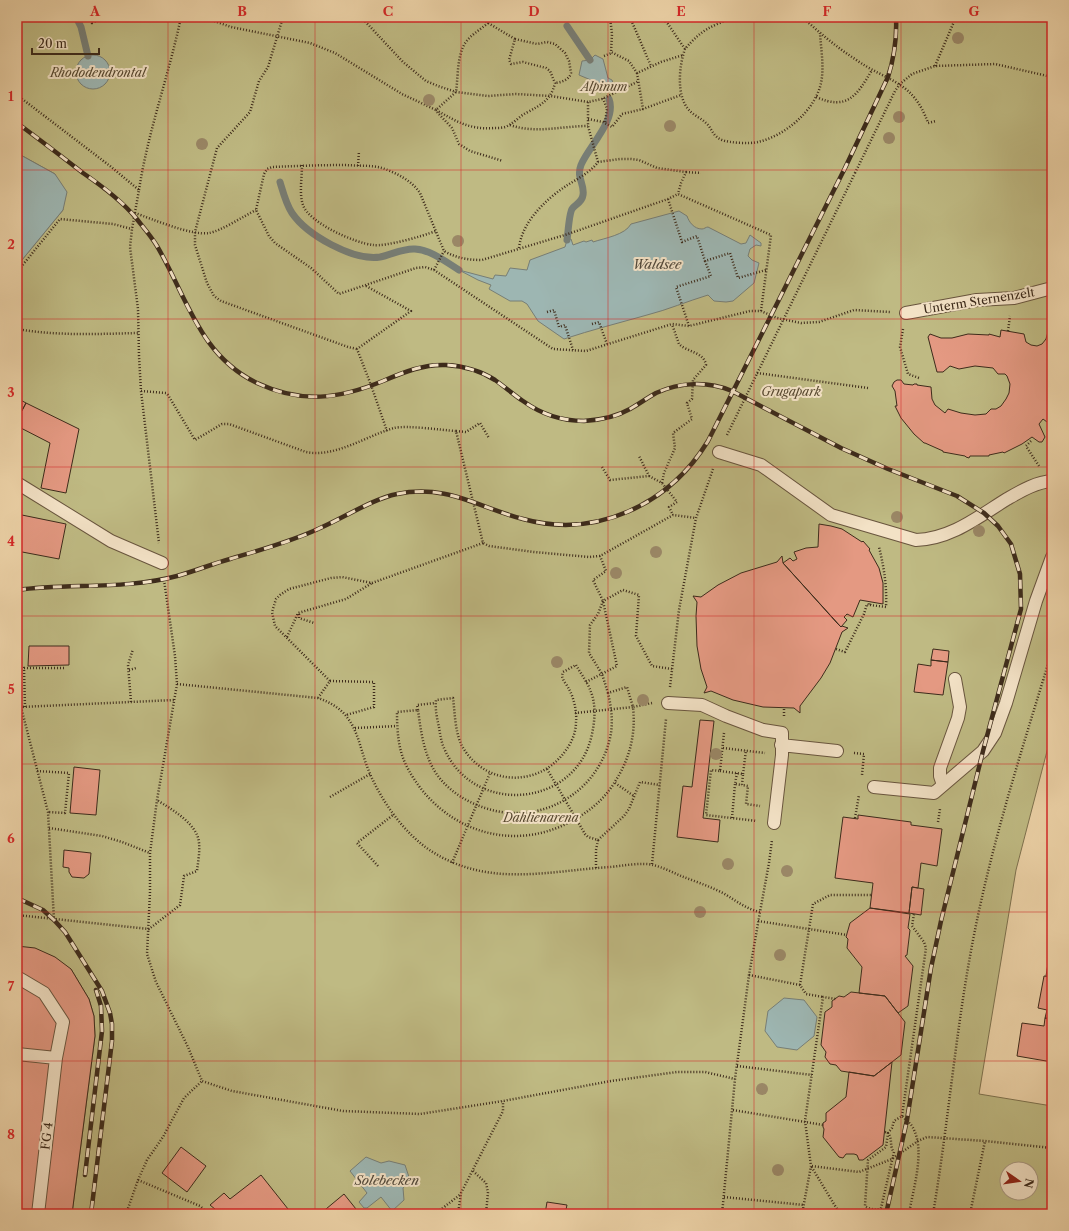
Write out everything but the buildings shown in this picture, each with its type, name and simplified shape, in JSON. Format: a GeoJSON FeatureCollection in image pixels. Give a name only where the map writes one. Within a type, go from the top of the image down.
{"type":"FeatureCollection","features":[{"type":"Feature","properties":{"kind":"lane","name":"Unterm Sternenzelt"},"geometry":{"type":"LineString","coordinates":[[906,313],[977,300],[1014,298],[1052,288]]}},
{"type":"Feature","properties":{"kind":"lane"},"geometry":{"type":"LineString","coordinates":[[719,452],[761,465],[831,515],[916,540],[928,540],[953,532],[1029,487],[1046,481],[1052,481]]}},
{"type":"Feature","properties":{"kind":"lane"},"geometry":{"type":"LineString","coordinates":[[17,483],[111,541],[162,563]]}},
{"type":"Feature","properties":{"kind":"lane"},"geometry":{"type":"LineString","coordinates":[[874,787],[934,793],[983,750],[995,733],[1006,703],[1036,601],[1052,557]]}},
{"type":"Feature","properties":{"kind":"lane"},"geometry":{"type":"LineString","coordinates":[[943,785],[940,776],[940,768],[958,718],[960,707],[955,679]]}},
{"type":"Feature","properties":{"kind":"lane"},"geometry":{"type":"LineString","coordinates":[[668,703],[702,705],[763,730],[782,733],[774,823]]}},
{"type":"Feature","properties":{"kind":"lane"},"geometry":{"type":"LineString","coordinates":[[781,750],[837,751]]}},
{"type":"Feature","properties":{"kind":"lane","name":"FG 4"},"geometry":{"type":"LineString","coordinates":[[17,977],[44,993],[62,1022],[56,1058],[38,1214]]}},
{"type":"Feature","properties":{"kind":"lane"},"geometry":{"type":"LineString","coordinates":[[17,1054],[56,1058]]}},
{"type":"Feature","properties":{"kind":"path"},"geometry":{"type":"LineString","coordinates":[[90,17],[92,23],[105,17]]}},
{"type":"Feature","properties":{"kind":"path"},"geometry":{"type":"LineString","coordinates":[[181,17],[174,51],[143,162],[130,247],[138,309],[141,391],[175,656],[177,684],[156,800],[150,853],[147,954],[156,982],[188,1047],[202,1081],[232,1091],[343,1111],[420,1114],[503,1101],[611,1081],[677,1072],[705,1072],[736,1079]]}},
{"type":"Feature","properties":{"kind":"path"},"geometry":{"type":"LineString","coordinates":[[203,17],[231,27],[310,43],[335,53],[402,94],[473,128],[494,128],[510,125],[523,114],[539,106],[551,96],[555,83],[550,71],[546,68],[523,62],[511,64],[509,60],[515,39]]}},
{"type":"Feature","properties":{"kind":"path"},"geometry":{"type":"LineString","coordinates":[[283,17],[276,36],[268,68],[259,81],[250,112],[217,148],[195,232],[195,244],[207,283],[214,296],[221,301],[356,349],[411,311],[365,286]]}},
{"type":"Feature","properties":{"kind":"path"},"geometry":{"type":"LineString","coordinates":[[361,17],[419,76],[432,84],[456,92],[488,96],[516,94],[551,96],[588,102],[603,98],[639,81]]}},
{"type":"Feature","properties":{"kind":"path"},"geometry":{"type":"LineString","coordinates":[[481,17],[488,23],[515,39],[537,44],[550,42],[561,49],[569,61],[571,73],[567,79],[555,83]]}},
{"type":"Feature","properties":{"kind":"path"},"geometry":{"type":"LineString","coordinates":[[610,17],[612,41],[610,49],[612,53]]}},
{"type":"Feature","properties":{"kind":"path"},"geometry":{"type":"LineString","coordinates":[[631,17],[651,66]]}},
{"type":"Feature","properties":{"kind":"path"},"geometry":{"type":"LineString","coordinates":[[661,17],[668,24],[685,49]]}},
{"type":"Feature","properties":{"kind":"path"},"geometry":{"type":"LineString","coordinates":[[734,17],[702,31],[685,49],[680,81],[683,101],[689,110],[707,123],[715,136],[722,140],[732,142],[757,143],[772,137],[787,128],[804,114],[816,96],[821,80],[822,65],[820,33]]}},
{"type":"Feature","properties":{"kind":"path"},"geometry":{"type":"LineString","coordinates":[[802,17],[854,59],[906,88],[917,101],[928,123],[936,121]]}},
{"type":"Feature","properties":{"kind":"path"},"geometry":{"type":"LineString","coordinates":[[935,66],[956,17]]}},
{"type":"Feature","properties":{"kind":"path"},"geometry":{"type":"LineString","coordinates":[[436,110],[456,92],[459,59],[463,46],[488,23]]}},
{"type":"Feature","properties":{"kind":"path"},"geometry":{"type":"LineString","coordinates":[[604,56],[612,53],[629,61],[637,73],[643,109]]}},
{"type":"Feature","properties":{"kind":"path"},"geometry":{"type":"LineString","coordinates":[[637,73],[661,62],[683,55]]}},
{"type":"Feature","properties":{"kind":"path"},"geometry":{"type":"LineString","coordinates":[[652,864],[679,610],[696,518],[719,452],[895,92],[900,84],[912,74],[935,66],[995,64],[1052,77]]}},
{"type":"Feature","properties":{"kind":"path"},"geometry":{"type":"LineString","coordinates":[[816,96],[824,100],[836,102],[849,100],[859,91],[872,70]]}},
{"type":"Feature","properties":{"kind":"path"},"geometry":{"type":"LineString","coordinates":[[588,119],[612,127],[622,114],[643,109],[681,94]]}},
{"type":"Feature","properties":{"kind":"path"},"geometry":{"type":"LineString","coordinates":[[17,96],[110,166],[139,190]]}},
{"type":"Feature","properties":{"kind":"path"},"geometry":{"type":"LineString","coordinates":[[603,98],[607,110],[606,124]]}},
{"type":"Feature","properties":{"kind":"path"},"geometry":{"type":"LineString","coordinates":[[588,102],[588,126],[598,162]]}},
{"type":"Feature","properties":{"kind":"path"},"geometry":{"type":"LineString","coordinates":[[436,110],[452,128],[459,144],[470,151],[503,161]]}},
{"type":"Feature","properties":{"kind":"path"},"geometry":{"type":"LineString","coordinates":[[510,125],[531,130],[588,126]]}},
{"type":"Feature","properties":{"kind":"path"},"geometry":{"type":"LineString","coordinates":[[358,151],[358,166]]}},
{"type":"Feature","properties":{"kind":"path"},"geometry":{"type":"LineString","coordinates":[[520,248],[522,234],[539,210],[553,196],[593,168],[598,162],[631,159],[639,160],[658,168],[702,173]]}},
{"type":"Feature","properties":{"kind":"path"},"geometry":{"type":"LineString","coordinates":[[302,166],[303,205],[308,214],[323,225],[345,236],[374,246],[436,232]]}},
{"type":"Feature","properties":{"kind":"path"},"geometry":{"type":"LineString","coordinates":[[678,194],[668,199],[568,234],[482,260],[461,258],[444,251],[420,193],[415,185],[397,174],[382,168],[369,166],[272,167],[267,169],[264,174],[256,210],[269,236],[275,243],[311,268],[339,294],[416,268],[425,267],[434,270],[553,349],[586,351],[672,324],[689,326],[750,311],[761,311],[777,318],[801,323],[819,322],[854,310],[906,313],[900,347],[908,374],[919,378]]}},
{"type":"Feature","properties":{"kind":"path"},"geometry":{"type":"LineString","coordinates":[[678,194],[680,183],[686,172]]}},
{"type":"Feature","properties":{"kind":"path"},"geometry":{"type":"LineString","coordinates":[[678,194],[771,235],[761,311]]}},
{"type":"Feature","properties":{"kind":"path"},"geometry":{"type":"LineString","coordinates":[[668,199],[682,242],[697,236],[711,276],[676,287],[689,326]]}},
{"type":"Feature","properties":{"kind":"path"},"geometry":{"type":"LineString","coordinates":[[135,213],[172,226],[195,232],[208,233],[228,225],[256,210]]}},
{"type":"Feature","properties":{"kind":"path"},"geometry":{"type":"LineString","coordinates":[[17,272],[60,219],[113,224],[132,229]]}},
{"type":"Feature","properties":{"kind":"path"},"geometry":{"type":"LineString","coordinates":[[434,270],[444,251]]}},
{"type":"Feature","properties":{"kind":"path"},"geometry":{"type":"LineString","coordinates":[[706,261],[730,253],[738,278],[766,270]]}},
{"type":"Feature","properties":{"kind":"path"},"geometry":{"type":"LineString","coordinates":[[547,312],[554,310],[559,326],[565,325],[573,350]]}},
{"type":"Feature","properties":{"kind":"path"},"geometry":{"type":"LineString","coordinates":[[592,324],[599,322],[607,344]]}},
{"type":"Feature","properties":{"kind":"path"},"geometry":{"type":"LineString","coordinates":[[662,483],[664,473],[675,448],[673,433],[692,419],[687,402],[692,399],[693,380],[706,365],[704,360],[699,355],[679,344],[672,324]]}},
{"type":"Feature","properties":{"kind":"path"},"geometry":{"type":"LineString","coordinates":[[17,329],[65,334],[138,333]]}},
{"type":"Feature","properties":{"kind":"path"},"geometry":{"type":"LineString","coordinates":[[356,349],[387,431]]}},
{"type":"Feature","properties":{"kind":"path"},"geometry":{"type":"LineString","coordinates":[[757,373],[868,388]]}},
{"type":"Feature","properties":{"kind":"path"},"geometry":{"type":"LineString","coordinates":[[141,391],[168,394],[195,440],[222,424],[229,424],[315,454],[329,452],[395,428],[405,427],[466,432],[480,423],[489,438]]}},
{"type":"Feature","properties":{"kind":"path"},"geometry":{"type":"LineString","coordinates":[[456,431],[483,543]]}},
{"type":"Feature","properties":{"kind":"path"},"geometry":{"type":"LineString","coordinates":[[1031,441],[1026,446],[1037,462]]}},
{"type":"Feature","properties":{"kind":"path"},"geometry":{"type":"LineString","coordinates":[[639,456],[649,476]]}},
{"type":"Feature","properties":{"kind":"path"},"geometry":{"type":"LineString","coordinates":[[602,467],[610,480],[649,476],[662,483],[677,502],[669,507],[673,515]]}},
{"type":"Feature","properties":{"kind":"path"},"geometry":{"type":"LineString","coordinates":[[286,637],[298,613],[346,599],[372,583],[483,543],[500,549],[589,557],[600,556],[673,515],[696,518]]}},
{"type":"Feature","properties":{"kind":"path"},"geometry":{"type":"LineString","coordinates":[[836,649],[845,652],[864,614],[867,604],[871,603],[886,607],[887,597],[879,546],[884,531]]}},
{"type":"Feature","properties":{"kind":"path"},"geometry":{"type":"LineString","coordinates":[[586,682],[617,666],[603,601],[593,580],[606,572],[600,556]]}},
{"type":"Feature","properties":{"kind":"path"},"geometry":{"type":"LineString","coordinates":[[346,715],[374,706],[374,682],[330,681],[276,626],[272,612],[276,599],[284,592],[331,578],[342,577],[372,583]]}},
{"type":"Feature","properties":{"kind":"path"},"geometry":{"type":"LineString","coordinates":[[436,703],[441,740],[448,755],[458,769],[470,780],[496,793],[521,796],[545,790],[568,777],[586,754],[591,740],[594,711],[591,692],[576,665],[562,673],[563,680],[570,690],[574,702],[576,721],[574,734],[570,744],[561,758],[547,769],[536,774],[516,778],[506,777],[490,773],[476,763],[462,746],[456,722],[453,698],[436,700],[436,703],[417,706],[421,733],[427,756],[438,776],[454,793],[477,806],[504,813],[524,813],[537,811],[556,805],[582,788],[594,774],[602,760],[611,732],[612,709],[602,674],[589,652],[590,625],[598,614],[603,601],[622,590],[638,595],[636,636],[652,666],[672,669]]}},
{"type":"Feature","properties":{"kind":"path"},"geometry":{"type":"LineString","coordinates":[[298,613],[299,618],[314,623]]}},
{"type":"Feature","properties":{"kind":"path"},"geometry":{"type":"LineString","coordinates":[[131,702],[128,665],[132,649]]}},
{"type":"Feature","properties":{"kind":"path"},"geometry":{"type":"LineString","coordinates":[[933,1214],[959,1017],[975,929],[998,834],[1052,651]]}},
{"type":"Feature","properties":{"kind":"path"},"geometry":{"type":"LineString","coordinates":[[25,707],[24,668],[64,668]]}},
{"type":"Feature","properties":{"kind":"path"},"geometry":{"type":"LineString","coordinates":[[129,670],[136,668]]}},
{"type":"Feature","properties":{"kind":"path"},"geometry":{"type":"LineString","coordinates":[[318,698],[330,681]]}},
{"type":"Feature","properties":{"kind":"path"},"geometry":{"type":"LineString","coordinates":[[177,684],[318,698],[329,702],[346,715],[355,728],[370,774],[393,815],[416,840],[452,863],[469,869],[517,876],[652,864],[722,892],[751,910],[760,912]]}},
{"type":"Feature","properties":{"kind":"path"},"geometry":{"type":"LineString","coordinates":[[418,710],[397,712],[397,726],[399,743],[406,764],[422,791],[439,808],[468,827],[500,835],[531,835],[548,832],[576,819],[596,805],[615,783],[622,771],[630,751],[634,726],[633,707],[627,687],[608,693]]}},
{"type":"Feature","properties":{"kind":"path"},"geometry":{"type":"LineString","coordinates":[[17,706],[21,708],[174,700]]}},
{"type":"Feature","properties":{"kind":"path"},"geometry":{"type":"LineString","coordinates":[[575,713],[633,707],[659,702],[668,703]]}},
{"type":"Feature","properties":{"kind":"path"},"geometry":{"type":"LineString","coordinates":[[21,708],[48,812],[54,920]]}},
{"type":"Feature","properties":{"kind":"path"},"geometry":{"type":"LineString","coordinates":[[720,771],[726,716]]}},
{"type":"Feature","properties":{"kind":"path"},"geometry":{"type":"LineString","coordinates":[[355,728],[397,726]]}},
{"type":"Feature","properties":{"kind":"path"},"geometry":{"type":"LineString","coordinates":[[723,748],[746,750],[781,750]]}},
{"type":"Feature","properties":{"kind":"path"},"geometry":{"type":"LineString","coordinates":[[742,785],[746,750]]}},
{"type":"Feature","properties":{"kind":"path"},"geometry":{"type":"LineString","coordinates":[[851,752],[864,754],[861,785],[874,787]]}},
{"type":"Feature","properties":{"kind":"path"},"geometry":{"type":"LineString","coordinates":[[547,769],[587,836],[598,840]]}},
{"type":"Feature","properties":{"kind":"path"},"geometry":{"type":"LineString","coordinates":[[743,774],[711,770],[706,815],[774,823]]}},
{"type":"Feature","properties":{"kind":"path"},"geometry":{"type":"LineString","coordinates":[[37,771],[68,773],[65,813],[48,812]]}},
{"type":"Feature","properties":{"kind":"path"},"geometry":{"type":"LineString","coordinates":[[452,863],[490,773]]}},
{"type":"Feature","properties":{"kind":"path"},"geometry":{"type":"LineString","coordinates":[[732,818],[737,773]]}},
{"type":"Feature","properties":{"kind":"path"},"geometry":{"type":"LineString","coordinates":[[330,797],[370,774]]}},
{"type":"Feature","properties":{"kind":"path"},"geometry":{"type":"LineString","coordinates":[[596,868],[596,850],[598,840],[630,809],[640,782],[660,785]]}},
{"type":"Feature","properties":{"kind":"path"},"geometry":{"type":"LineString","coordinates":[[615,783],[634,796]]}},
{"type":"Feature","properties":{"kind":"path"},"geometry":{"type":"LineString","coordinates":[[735,784],[748,786],[746,804],[775,808]]}},
{"type":"Feature","properties":{"kind":"path"},"geometry":{"type":"LineString","coordinates":[[17,915],[148,929],[180,905],[184,876],[197,871],[200,841],[196,832],[184,817],[156,800]]}},
{"type":"Feature","properties":{"kind":"path"},"geometry":{"type":"LineString","coordinates":[[855,818],[858,800]]}},
{"type":"Feature","properties":{"kind":"path"},"geometry":{"type":"LineString","coordinates":[[378,866],[357,843],[393,815]]}},
{"type":"Feature","properties":{"kind":"path"},"geometry":{"type":"LineString","coordinates":[[49,828],[102,836],[150,853]]}},
{"type":"Feature","properties":{"kind":"path"},"geometry":{"type":"LineString","coordinates":[[722,1214],[737,1066],[749,975],[771,847]]}},
{"type":"Feature","properties":{"kind":"path"},"geometry":{"type":"LineString","coordinates":[[836,998],[806,994],[800,984],[813,904],[830,895],[871,895]]}},
{"type":"Feature","properties":{"kind":"path"},"geometry":{"type":"LineString","coordinates":[[887,1133],[890,1136],[891,1148],[894,1152],[881,1208],[880,1210],[868,1208],[865,1206],[868,1160],[886,1147],[887,1133],[892,1128],[894,1121],[902,1116],[926,948],[924,942],[912,926],[914,914]]}},
{"type":"Feature","properties":{"kind":"path"},"geometry":{"type":"LineString","coordinates":[[758,921],[847,935]]}},
{"type":"Feature","properties":{"kind":"path"},"geometry":{"type":"LineString","coordinates":[[749,975],[800,984]]}},
{"type":"Feature","properties":{"kind":"path"},"geometry":{"type":"LineString","coordinates":[[802,1214],[811,1166],[805,1121],[823,997]]}},
{"type":"Feature","properties":{"kind":"path"},"geometry":{"type":"LineString","coordinates":[[737,1066],[812,1075]]}},
{"type":"Feature","properties":{"kind":"path"},"geometry":{"type":"LineString","coordinates":[[126,1214],[147,1160],[163,1137],[184,1098],[202,1081]]}},
{"type":"Feature","properties":{"kind":"path"},"geometry":{"type":"LineString","coordinates":[[458,1214],[461,1193],[503,1111],[503,1101]]}},
{"type":"Feature","properties":{"kind":"path"},"geometry":{"type":"LineString","coordinates":[[733,1110],[823,1125]]}},
{"type":"Feature","properties":{"kind":"path"},"geometry":{"type":"LineString","coordinates":[[902,1116],[914,1129],[918,1141],[919,1156],[909,1214]]}},
{"type":"Feature","properties":{"kind":"path"},"geometry":{"type":"LineString","coordinates":[[811,1166],[859,1172],[892,1159],[918,1141],[927,1137],[1052,1148]]}},
{"type":"Feature","properties":{"kind":"path"},"geometry":{"type":"LineString","coordinates":[[970,1214],[985,1141]]}},
{"type":"Feature","properties":{"kind":"path"},"geometry":{"type":"LineString","coordinates":[[811,1166],[840,1214]]}},
{"type":"Feature","properties":{"kind":"path"},"geometry":{"type":"LineString","coordinates":[[473,1171],[486,1183],[488,1192],[486,1214]]}},
{"type":"Feature","properties":{"kind":"path"},"geometry":{"type":"LineString","coordinates":[[1051,1187],[1052,1176]]}},
{"type":"Feature","properties":{"kind":"path"},"geometry":{"type":"LineString","coordinates":[[138,1180],[200,1206],[208,1214]]}},
{"type":"Feature","properties":{"kind":"path"},"geometry":{"type":"LineString","coordinates":[[435,1214],[461,1193]]}},
{"type":"Feature","properties":{"kind":"path"},"geometry":{"type":"LineString","coordinates":[[724,1197],[804,1205]]}},
{"type":"Feature","properties":{"kind":"green space","name":"Grugapark"},"geometry":{"type":"Polygon","coordinates":[[[17,17],[1052,17],[1052,732],[1016,870],[979,1094],[1052,1106],[1052,1214],[72,1214],[95,1036],[94,1016],[89,999],[71,969],[17,946],[17,266],[63,210],[55,174],[17,153],[17,17]]]}},
{"type":"Feature","properties":{"kind":"water"},"geometry":{"type":"Polygon","coordinates":[[[93,55],[105,60],[110,72],[105,84],[93,89],[81,84],[76,72],[81,60],[93,55]]]}},
{"type":"Feature","properties":{"kind":"water"},"geometry":{"type":"Polygon","coordinates":[[[595,55],[603,59],[608,78],[612,80],[614,86],[600,93],[595,89],[598,83],[579,75],[582,61],[590,60],[595,55]]]}},
{"type":"Feature","properties":{"kind":"water"},"geometry":{"type":"Polygon","coordinates":[[[17,153],[55,174],[67,192],[63,210],[17,266],[17,153]]]}},
{"type":"Feature","properties":{"kind":"water","name":"Waldsee"},"geometry":{"type":"Polygon","coordinates":[[[679,211],[687,216],[691,223],[699,229],[708,227],[741,244],[746,243],[750,235],[761,243],[761,246],[756,245],[750,249],[748,256],[752,260],[759,263],[754,283],[733,301],[714,301],[708,295],[655,313],[564,339],[538,321],[527,304],[522,301],[510,301],[489,289],[491,285],[459,270],[493,279],[495,275],[506,276],[510,268],[527,270],[530,260],[565,247],[567,240],[571,239],[573,245],[584,241],[586,242],[592,240],[593,242],[620,233],[631,224],[679,211]]]}},
{"type":"Feature","properties":{"kind":"water"},"geometry":{"type":"Polygon","coordinates":[[[784,998],[804,1000],[817,1017],[814,1036],[797,1050],[777,1047],[765,1031],[768,1011],[784,998]]]}},
{"type":"Feature","properties":{"kind":"water","name":"Solebecken"},"geometry":{"type":"Polygon","coordinates":[[[366,1157],[381,1163],[389,1161],[405,1165],[410,1180],[403,1188],[404,1200],[392,1211],[381,1197],[367,1208],[364,1208],[359,1202],[367,1193],[350,1171],[366,1157]]]}},
{"type":"Feature","properties":{"kind":"waterway"},"geometry":{"type":"LineString","coordinates":[[76,17],[81,27],[88,56]]}},
{"type":"Feature","properties":{"kind":"waterway"},"geometry":{"type":"LineString","coordinates":[[567,26],[590,60]]}},
{"type":"Feature","properties":{"kind":"waterway"},"geometry":{"type":"LineString","coordinates":[[567,240],[569,219],[572,209],[580,202],[583,195],[583,188],[579,174],[581,165],[606,124],[609,116],[609,99]]}},
{"type":"Feature","properties":{"kind":"waterway"},"geometry":{"type":"LineString","coordinates":[[280,182],[286,202],[292,213],[299,221],[319,238],[344,251],[357,255],[380,257],[415,249],[438,257],[459,270]]}},
{"type":"Feature","properties":{"kind":"railway"},"geometry":{"type":"LineString","coordinates":[[17,590],[117,585],[177,576],[297,538],[377,500],[397,494],[415,492],[447,494],[523,519],[550,524],[577,524],[603,520],[628,512],[652,499],[673,483],[692,464],[708,441],[845,168],[888,77],[895,48],[896,17]]}},
{"type":"Feature","properties":{"kind":"railway"},"geometry":{"type":"LineString","coordinates":[[17,123],[104,188],[130,211],[157,246],[168,265],[196,323],[208,341],[221,357],[237,371],[257,383],[274,390],[305,396],[320,397],[336,395],[367,387],[422,367],[446,365],[465,368],[484,374],[495,380],[530,406],[544,413],[568,420],[584,421],[614,416],[630,409],[665,389],[684,385],[704,384],[732,391],[841,448],[888,469],[957,496],[984,513],[998,526],[1011,544],[1020,574],[1021,609],[983,751],[941,921],[931,968],[907,1120],[886,1214]]}},
{"type":"Feature","properties":{"kind":"railway"},"geometry":{"type":"LineString","coordinates":[[17,898],[43,910],[65,932],[102,991],[110,1013],[112,1024],[112,1041],[91,1214]]}},
{"type":"Feature","properties":{"kind":"railway"},"geometry":{"type":"LineString","coordinates":[[85,1175],[102,1031],[101,1006],[96,990]]}},
{"type":"Feature","properties":{"kind":"park label","name":"Rhododendrontal"},"geometry":{"type":"Point","coordinates":[98,73]}},
{"type":"Feature","properties":{"kind":"park label","name":"Alpinum"},"geometry":{"type":"Point","coordinates":[604,87]}},
{"type":"Feature","properties":{"kind":"park label","name":"Dahlienarena"},"geometry":{"type":"Point","coordinates":[541,818]}}]}
